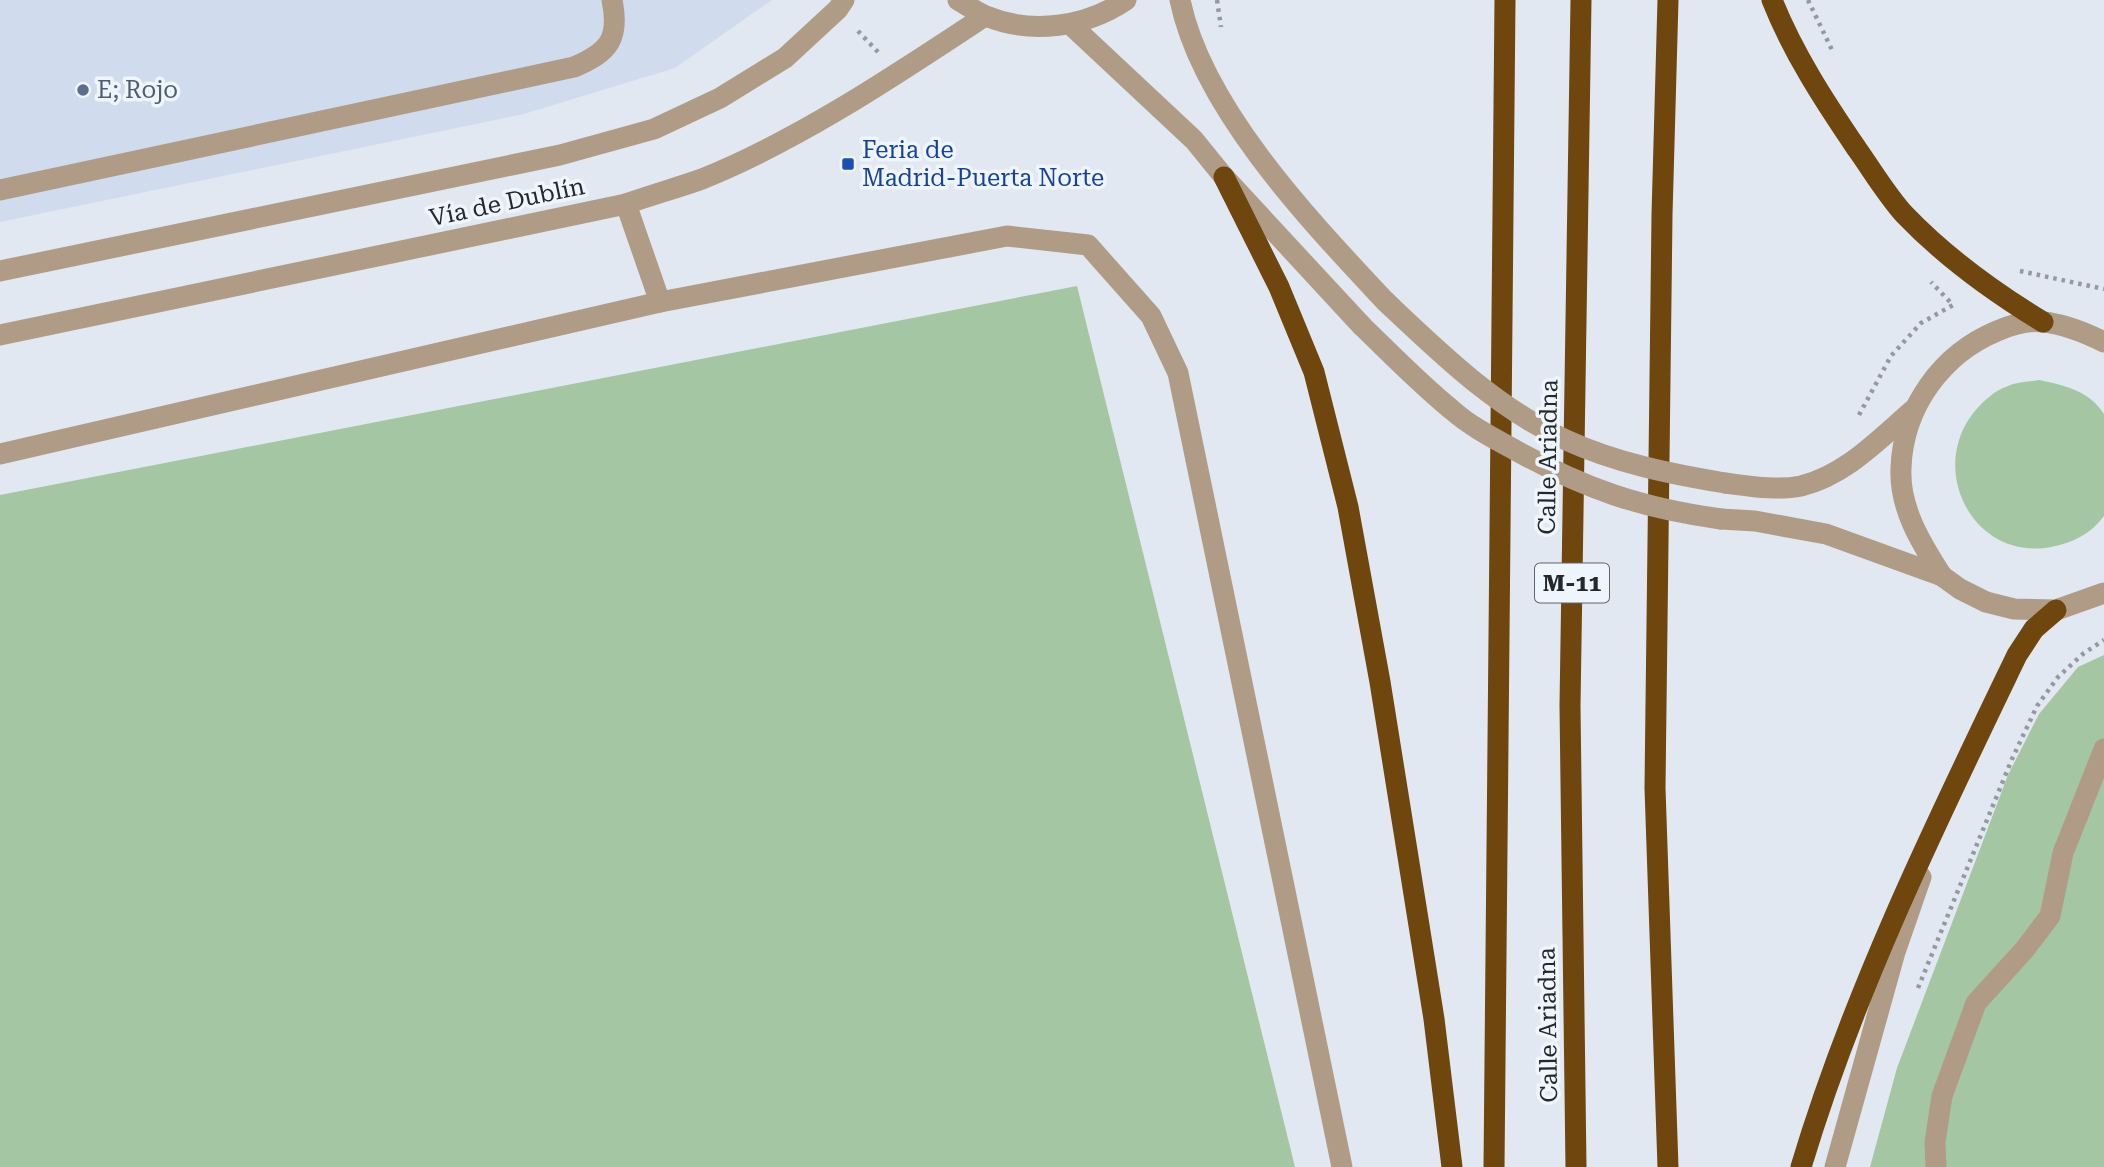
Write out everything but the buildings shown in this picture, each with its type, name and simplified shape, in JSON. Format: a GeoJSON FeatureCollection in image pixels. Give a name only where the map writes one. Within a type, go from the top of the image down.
{"type":"FeatureCollection","features":[{"type":"Feature","properties":{"kind":"highway","name":"Calle Ariadna"},"geometry":{"type":"LineString","coordinates":[[1494,1167],[1506,0]]}},
{"type":"Feature","properties":{"kind":"highway","name":"Calle Ariadna"},"geometry":{"type":"LineString","coordinates":[[1576,1167],[1570,706],[1581,0]]}},
{"type":"Feature","properties":{"kind":"highway"},"geometry":{"type":"LineString","coordinates":[[1668,0],[1655,788],[1668,1167]]}},
{"type":"Feature","properties":{"kind":"highway"},"geometry":{"type":"LineString","coordinates":[[1773,0],[1783,26],[1826,103],[1903,213],[1965,271],[1993,292],[2043,322]]}},
{"type":"Feature","properties":{"kind":"highway"},"geometry":{"type":"LineString","coordinates":[[1224,177],[1279,286],[1314,372],[1348,507],[1380,682],[1432,1005],[1452,1167]]}},
{"type":"Feature","properties":{"kind":"highway"},"geometry":{"type":"LineString","coordinates":[[1801,1167],[1812,1130],[1878,956],[1978,736],[2017,655],[2034,629],[2056,610]]}},
{"type":"Feature","properties":{"kind":"street"},"geometry":{"type":"LineString","coordinates":[[0,190],[574,67],[597,57],[611,41],[616,18],[612,0]]}},
{"type":"Feature","properties":{"kind":"street","name":"Vía de Dublín"},"geometry":{"type":"LineString","coordinates":[[0,271],[559,155],[654,129],[720,98],[785,58],[838,9],[844,0]]}},
{"type":"Feature","properties":{"kind":"street"},"geometry":{"type":"LineString","coordinates":[[958,0],[985,16],[1013,24],[1033,26],[1070,24],[1110,11],[1126,0]]}},
{"type":"Feature","properties":{"kind":"street"},"geometry":{"type":"LineString","coordinates":[[1180,0],[1184,18],[1206,71],[1231,115],[1278,180],[1334,246],[1385,301],[1474,382],[1530,420],[1566,440],[1635,464],[1674,474],[1762,487],[1799,486],[1823,479],[1844,468],[1917,406]]}},
{"type":"Feature","properties":{"kind":"street","name":"Vía de Dublín"},"geometry":{"type":"LineString","coordinates":[[0,335],[626,204],[701,179],[759,153],[896,74],[985,16]]}},
{"type":"Feature","properties":{"kind":"street"},"geometry":{"type":"LineString","coordinates":[[1070,24],[1194,140],[1224,177],[1362,326],[1453,411],[1489,435],[1560,475],[1635,502],[1682,514],[1755,521],[1826,534],[1942,576],[1986,602],[2014,609],[2056,610],[2104,593]]}},
{"type":"Feature","properties":{"kind":"street"},"geometry":{"type":"LineString","coordinates":[[626,204],[660,302]]}},
{"type":"Feature","properties":{"kind":"street"},"geometry":{"type":"LineString","coordinates":[[0,454],[660,302],[1007,236],[1088,246],[1151,316],[1178,373],[1342,1167]]}},
{"type":"Feature","properties":{"kind":"street"},"geometry":{"type":"LineString","coordinates":[[1942,576],[1923,547],[1907,514],[1900,470],[1904,439],[1929,384],[1952,358],[1984,336],[2012,325],[2043,322],[2090,335],[2104,342]]}},
{"type":"Feature","properties":{"kind":"street"},"geometry":{"type":"LineString","coordinates":[[1835,1167],[1895,952],[1927,861],[1978,736]]}},
{"type":"Feature","properties":{"kind":"street"},"geometry":{"type":"LineString","coordinates":[[1936,1167],[1935,1142],[1942,1096],[1976,1003],[2025,949],[2050,916],[2063,853],[2104,749]]}},
{"type":"Feature","properties":{"kind":"path"},"geometry":{"type":"LineString","coordinates":[[1217,0],[1222,33]]}},
{"type":"Feature","properties":{"kind":"path"},"geometry":{"type":"LineString","coordinates":[[852,26],[869,40],[882,57]]}},
{"type":"Feature","properties":{"kind":"path"},"geometry":{"type":"LineString","coordinates":[[2019,271],[2104,289]]}},
{"type":"Feature","properties":{"kind":"path"},"geometry":{"type":"LineString","coordinates":[[1858,418],[1891,356],[1921,323],[1953,305],[1926,277]]}},
{"type":"Feature","properties":{"kind":"path"},"geometry":{"type":"LineString","coordinates":[[1915,998],[2001,784],[2037,706],[2058,677],[2084,653],[2104,640]]}},
{"type":"Feature","properties":{"kind":"shaded area"},"geometry":{"type":"Polygon","coordinates":[[[0,0],[772,0],[675,68],[524,114],[0,222],[0,0]]]}},
{"type":"Feature","properties":{"kind":"green space"},"geometry":{"type":"Polygon","coordinates":[[[1077,286],[1295,1167],[0,1167],[0,495],[1077,286]]]}},
{"type":"Feature","properties":{"kind":"green space"},"geometry":{"type":"Polygon","coordinates":[[[2039,380],[2084,394],[2104,414],[2104,516],[2087,533],[2074,540],[2051,547],[2024,548],[2001,541],[1982,527],[1967,509],[1958,487],[1955,463],[1959,439],[1971,416],[1983,403],[2008,386],[2039,380]]]}},
{"type":"Feature","properties":{"kind":"green space"},"geometry":{"type":"Polygon","coordinates":[[[2104,655],[2104,1167],[1870,1167],[1897,1068],[2008,775],[2039,714],[2078,667],[2104,655]]]}},
{"type":"Feature","properties":{"kind":"place","name":"E; Rojo"},"geometry":{"type":"Point","coordinates":[83,90]}},
{"type":"Feature","properties":{"kind":"place","name":"Feria de Madrid-Puerta Norte"},"geometry":{"type":"Point","coordinates":[848,164]}}]}
